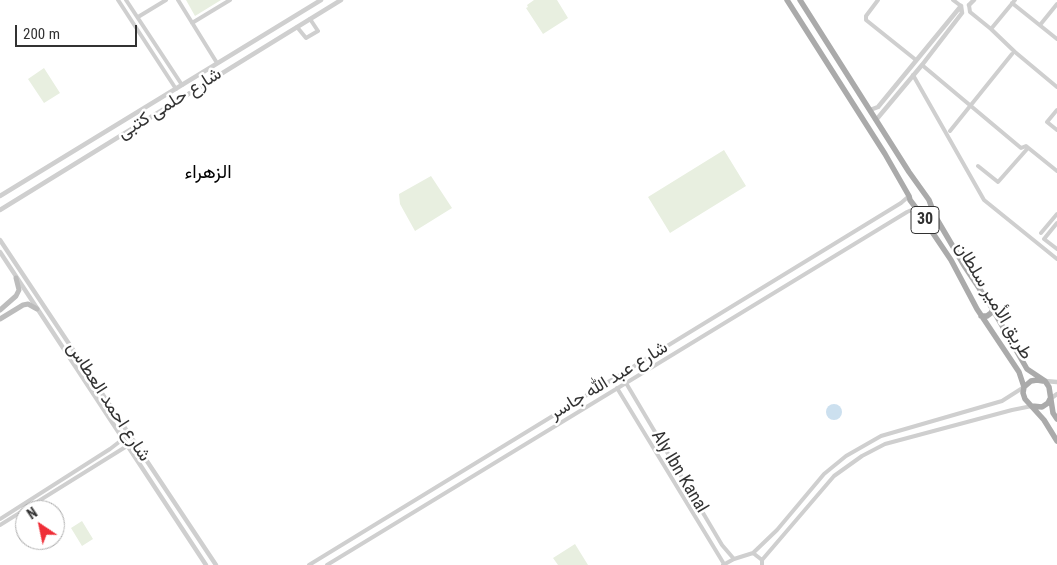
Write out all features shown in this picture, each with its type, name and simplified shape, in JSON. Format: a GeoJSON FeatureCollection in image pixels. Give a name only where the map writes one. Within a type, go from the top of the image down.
{"type":"FeatureCollection","features":[{"type":"Feature","properties":{"kind":"main road","name":"طريق الأمير سلطان"},"geometry":{"type":"LineString","coordinates":[[787,0],[885,154],[910,200],[951,260],[981,316],[1019,372],[1025,399],[1044,420],[1057,441]]}},
{"type":"Feature","properties":{"kind":"main road","name":"طريق الأمير سلطان"},"geometry":{"type":"LineString","coordinates":[[800,0],[909,172],[929,200],[935,216],[965,267],[990,303],[1027,369],[1045,381]]}},
{"type":"Feature","properties":{"kind":"main road"},"geometry":{"type":"LineString","coordinates":[[909,196],[917,188],[924,192]]}},
{"type":"Feature","properties":{"kind":"main road"},"geometry":{"type":"LineString","coordinates":[[0,310],[14,298],[19,290],[16,278]]}},
{"type":"Feature","properties":{"kind":"main road"},"geometry":{"type":"LineString","coordinates":[[14,298],[18,297],[22,300],[23,302],[19,307]]}},
{"type":"Feature","properties":{"kind":"main road"},"geometry":{"type":"LineString","coordinates":[[977,309],[984,302],[990,303]]}},
{"type":"Feature","properties":{"kind":"main road"},"geometry":{"type":"LineString","coordinates":[[0,318],[23,305],[28,304],[37,309]]}},
{"type":"Feature","properties":{"kind":"main road"},"geometry":{"type":"LineString","coordinates":[[981,316],[986,316],[993,309]]}},
{"type":"Feature","properties":{"kind":"main road"},"geometry":{"type":"LineString","coordinates":[[1024,388],[1031,381],[1045,381],[1050,392],[1053,413],[1057,419]]}},
{"type":"Feature","properties":{"kind":"main road"},"geometry":{"type":"LineString","coordinates":[[1032,406],[1042,407],[1050,399]]}},
{"type":"Feature","properties":{"kind":"street"},"geometry":{"type":"LineString","coordinates":[[126,0],[182,85]]}},
{"type":"Feature","properties":{"kind":"street"},"geometry":{"type":"LineString","coordinates":[[138,17],[166,0]]}},
{"type":"Feature","properties":{"kind":"street"},"geometry":{"type":"LineString","coordinates":[[178,0],[217,63]]}},
{"type":"Feature","properties":{"kind":"street"},"geometry":{"type":"LineString","coordinates":[[192,23],[230,0]]}},
{"type":"Feature","properties":{"kind":"street","name":"شارع حلمى كتبى"},"geometry":{"type":"LineString","coordinates":[[0,196],[321,0]]}},
{"type":"Feature","properties":{"kind":"street","name":"شارع حلمى كتبى"},"geometry":{"type":"LineString","coordinates":[[0,210],[341,0]]}},
{"type":"Feature","properties":{"kind":"street"},"geometry":{"type":"LineString","coordinates":[[878,0],[866,16],[866,20],[916,60]]}},
{"type":"Feature","properties":{"kind":"street"},"geometry":{"type":"LineString","coordinates":[[876,120],[962,13],[961,6],[953,0]]}},
{"type":"Feature","properties":{"kind":"street"},"geometry":{"type":"LineString","coordinates":[[974,0],[968,3],[970,12],[1057,87]]}},
{"type":"Feature","properties":{"kind":"street"},"geometry":{"type":"LineString","coordinates":[[120,1],[176,89]]}},
{"type":"Feature","properties":{"kind":"street"},"geometry":{"type":"LineString","coordinates":[[991,29],[1014,1],[1057,39]]}},
{"type":"Feature","properties":{"kind":"street"},"geometry":{"type":"LineString","coordinates":[[1040,25],[1057,4]]}},
{"type":"Feature","properties":{"kind":"street"},"geometry":{"type":"LineString","coordinates":[[870,110],[878,107],[961,6]]}},
{"type":"Feature","properties":{"kind":"street"},"geometry":{"type":"LineString","coordinates":[[297,27],[306,38],[318,30],[310,19]]}},
{"type":"Feature","properties":{"kind":"street"},"geometry":{"type":"LineString","coordinates":[[950,131],[1012,54]]}},
{"type":"Feature","properties":{"kind":"street"},"geometry":{"type":"LineString","coordinates":[[922,65],[1021,148],[1026,146],[1057,172]]}},
{"type":"Feature","properties":{"kind":"street"},"geometry":{"type":"LineString","coordinates":[[914,75],[984,200],[1057,259]]}},
{"type":"Feature","properties":{"kind":"street"},"geometry":{"type":"LineString","coordinates":[[1057,110],[1047,122],[1057,130]]}},
{"type":"Feature","properties":{"kind":"street"},"geometry":{"type":"LineString","coordinates":[[978,166],[998,182],[1028,148]]}},
{"type":"Feature","properties":{"kind":"street","name":"شارع عبد الله جاسر"},"geometry":{"type":"LineString","coordinates":[[309,565],[901,203],[909,196]]}},
{"type":"Feature","properties":{"kind":"street","name":"شارع عبد الله جاسر"},"geometry":{"type":"LineString","coordinates":[[327,565],[916,208]]}},
{"type":"Feature","properties":{"kind":"street"},"geometry":{"type":"LineString","coordinates":[[1041,233],[1056,219]]}},
{"type":"Feature","properties":{"kind":"street"},"geometry":{"type":"LineString","coordinates":[[1056,219],[1044,239],[1057,249]]}},
{"type":"Feature","properties":{"kind":"street","name":"شارع احمد العطاس"},"geometry":{"type":"LineString","coordinates":[[0,240],[216,565]]}},
{"type":"Feature","properties":{"kind":"street","name":"شارع احمد العطاس"},"geometry":{"type":"LineString","coordinates":[[0,252],[2,259],[206,565]]}},
{"type":"Feature","properties":{"kind":"street"},"geometry":{"type":"LineString","coordinates":[[1045,381],[1057,382]]}},
{"type":"Feature","properties":{"kind":"street","name":"Aly Ibn Kanal"},"geometry":{"type":"LineString","coordinates":[[626,383],[722,545],[734,559]]}},
{"type":"Feature","properties":{"kind":"street"},"geometry":{"type":"LineString","coordinates":[[617,388],[723,564],[752,553],[780,526],[824,474],[846,456],[863,446],[881,436],[1004,399],[1024,388]]}},
{"type":"Feature","properties":{"kind":"street"},"geometry":{"type":"LineString","coordinates":[[1050,399],[1057,394]]}},
{"type":"Feature","properties":{"kind":"street"},"geometry":{"type":"LineString","coordinates":[[1004,399],[1008,411]]}},
{"type":"Feature","properties":{"kind":"street"},"geometry":{"type":"LineString","coordinates":[[762,565],[762,560],[834,476],[867,453],[884,444],[1032,406]]}},
{"type":"Feature","properties":{"kind":"street"},"geometry":{"type":"LineString","coordinates":[[975,408],[978,419]]}},
{"type":"Feature","properties":{"kind":"street"},"geometry":{"type":"LineString","coordinates":[[949,416],[951,426]]}},
{"type":"Feature","properties":{"kind":"street"},"geometry":{"type":"LineString","coordinates":[[901,430],[904,439]]}},
{"type":"Feature","properties":{"kind":"street"},"geometry":{"type":"LineString","coordinates":[[0,519],[123,439]]}},
{"type":"Feature","properties":{"kind":"street"},"geometry":{"type":"LineString","coordinates":[[0,525],[127,446]]}},
{"type":"Feature","properties":{"kind":"street"},"geometry":{"type":"LineString","coordinates":[[863,446],[867,453]]}},
{"type":"Feature","properties":{"kind":"street"},"geometry":{"type":"LineString","coordinates":[[838,462],[844,469]]}},
{"type":"Feature","properties":{"kind":"street"},"geometry":{"type":"LineString","coordinates":[[810,491],[817,496]]}},
{"type":"Feature","properties":{"kind":"street"},"geometry":{"type":"LineString","coordinates":[[780,526],[786,531]]}},
{"type":"Feature","properties":{"kind":"street"},"geometry":{"type":"LineString","coordinates":[[360,534],[364,542]]}},
{"type":"Feature","properties":{"kind":"street"},"geometry":{"type":"LineString","coordinates":[[752,553],[762,560]]}},
{"type":"Feature","properties":{"kind":"green space"},"geometry":{"type":"Polygon","coordinates":[[[186,0],[221,0],[195,16],[186,0]]]}},
{"type":"Feature","properties":{"kind":"green space"},"geometry":{"type":"Polygon","coordinates":[[[534,0],[557,0],[568,18],[543,34],[526,8],[534,0]]]}},
{"type":"Feature","properties":{"kind":"green space"},"geometry":{"type":"Polygon","coordinates":[[[44,68],[60,93],[44,103],[28,79],[44,68]]]}},
{"type":"Feature","properties":{"kind":"green space"},"geometry":{"type":"Polygon","coordinates":[[[724,150],[746,186],[670,233],[648,197],[724,150]]]}},
{"type":"Feature","properties":{"kind":"green space"},"geometry":{"type":"Polygon","coordinates":[[[431,176],[452,208],[415,231],[400,204],[399,194],[431,176]]]}},
{"type":"Feature","properties":{"kind":"green space"},"geometry":{"type":"Polygon","coordinates":[[[82,521],[93,539],[82,546],[71,528],[82,521]]]}},
{"type":"Feature","properties":{"kind":"green space"},"geometry":{"type":"Polygon","coordinates":[[[575,544],[588,565],[558,565],[553,558],[575,544]]]}},
{"type":"Feature","properties":{"kind":"water"},"geometry":{"type":"Polygon","coordinates":[[[834,404],[840,406],[842,412],[840,418],[834,420],[828,418],[826,412],[828,406],[834,404]]]}},
{"type":"Feature","properties":{"kind":"district","name":"الزهراء"},"geometry":{"type":"Point","coordinates":[208,173]}}]}
